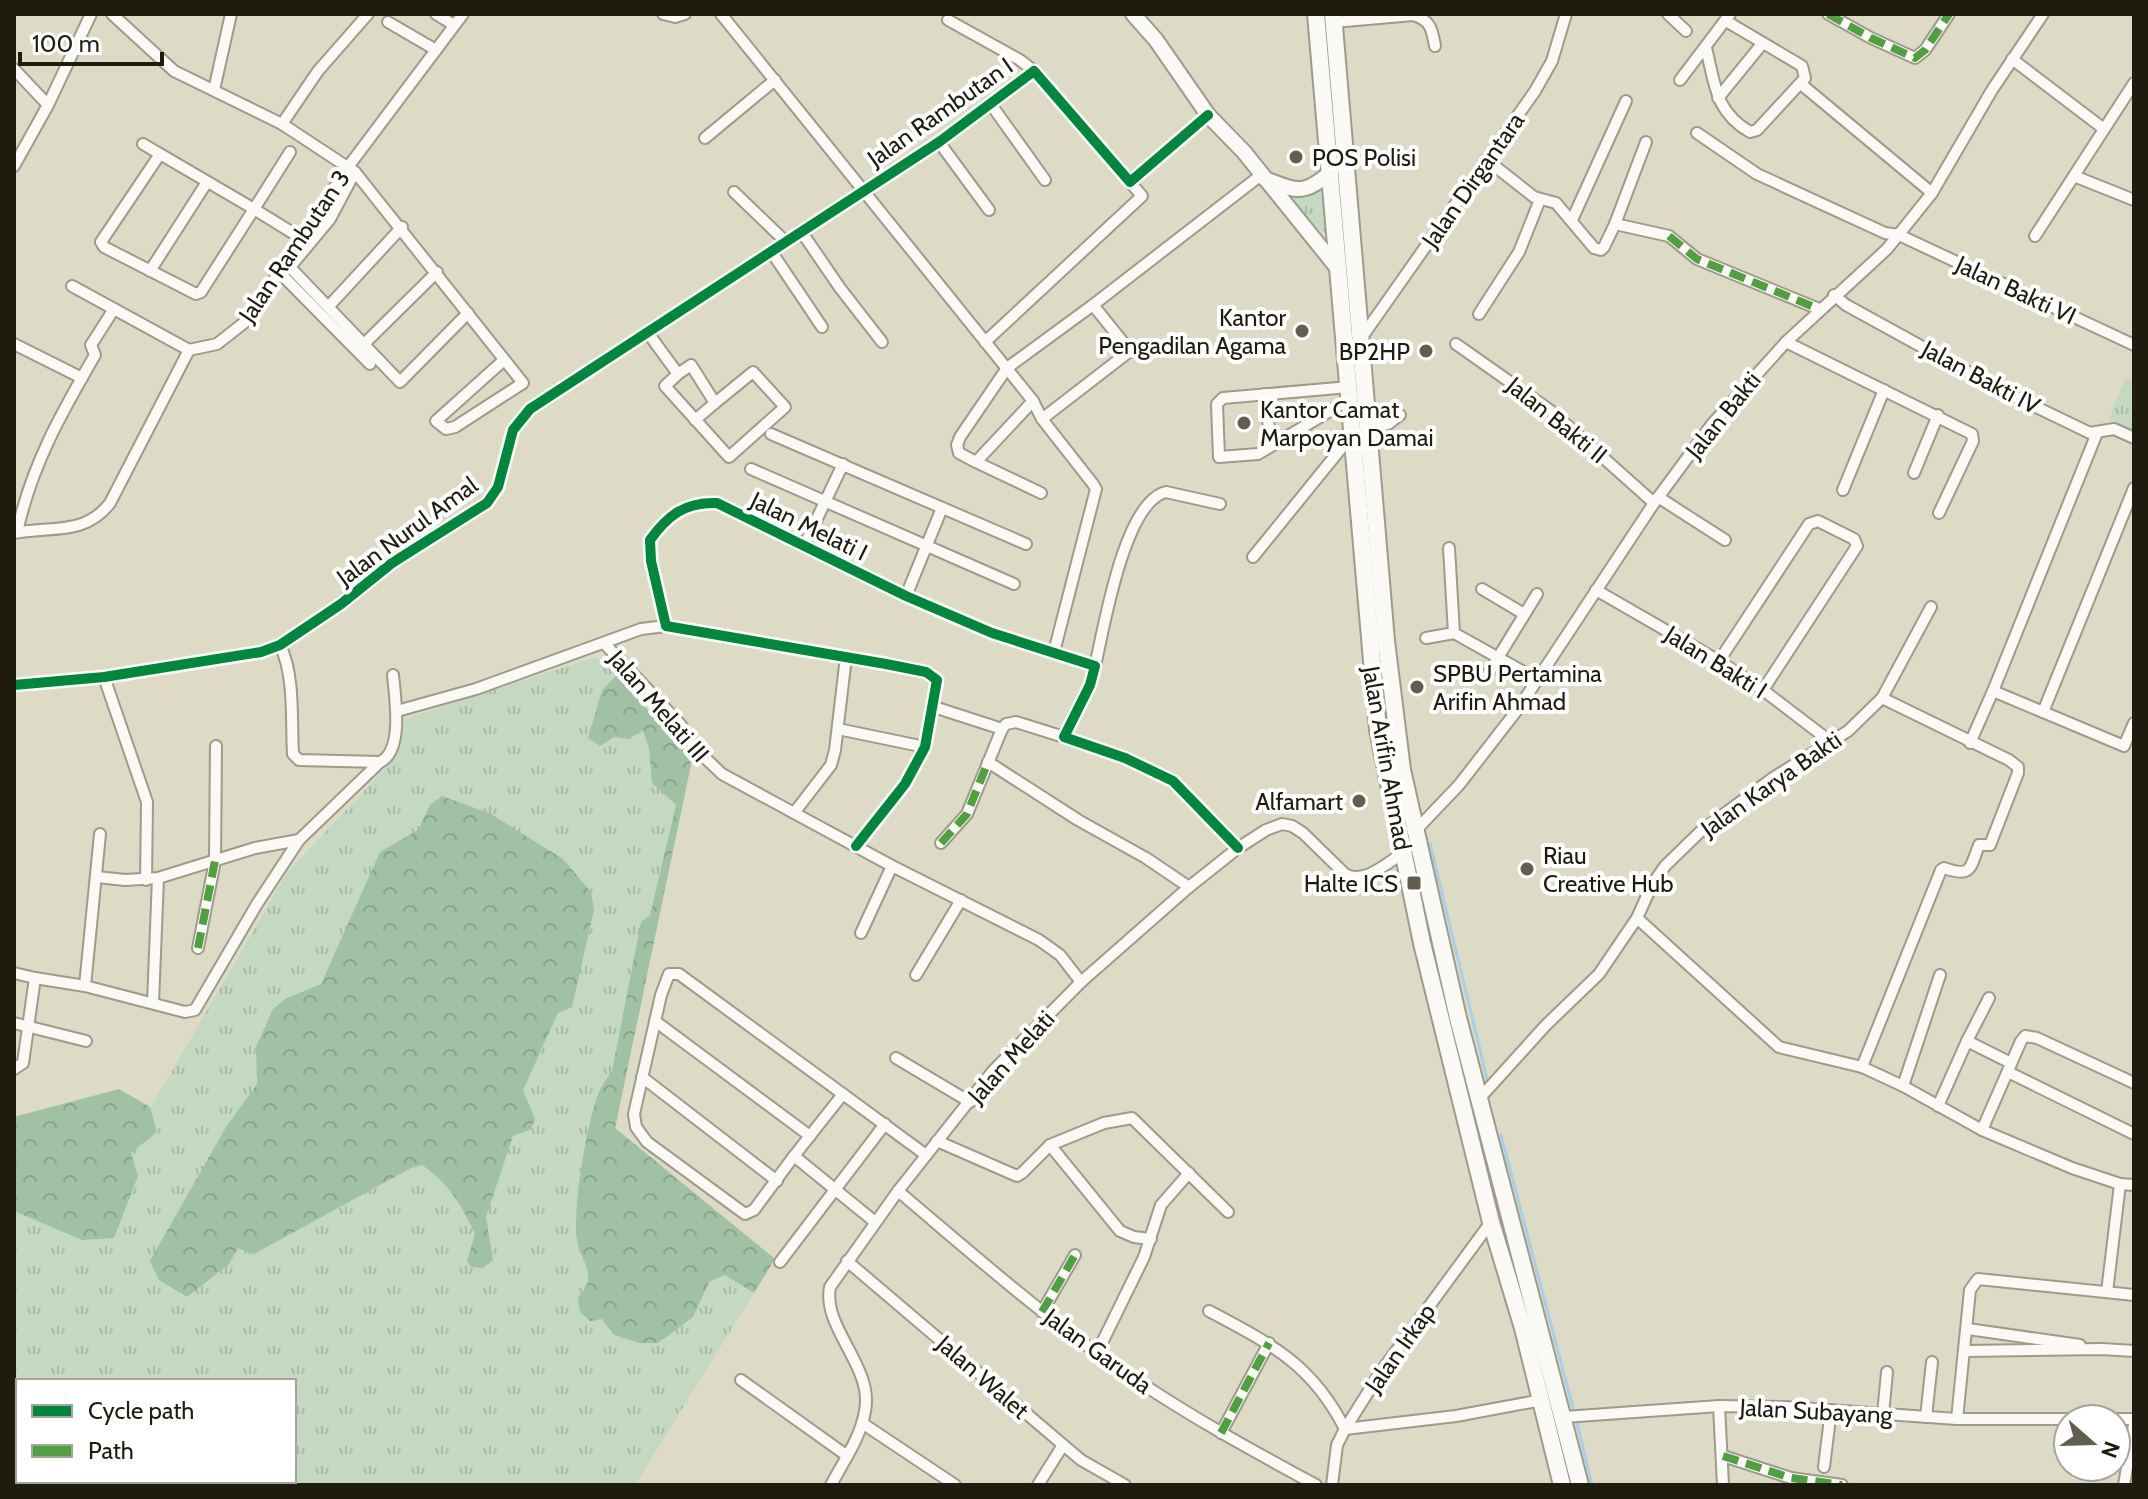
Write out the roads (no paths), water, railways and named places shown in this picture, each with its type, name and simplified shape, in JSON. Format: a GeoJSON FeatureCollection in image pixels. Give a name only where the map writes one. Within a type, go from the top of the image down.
{"type":"FeatureCollection","features":[{"type":"Feature","properties":{"kind":"main road"},"geometry":{"type":"LineString","coordinates":[[1133,14],[1156,40],[1208,115],[1244,152],[1339,270]]}},
{"type":"Feature","properties":{"kind":"main road","name":"Jalan Arifin Ahmad"},"geometry":{"type":"LineString","coordinates":[[1316,14],[1352,435],[1402,770],[1479,1099],[1492,1187],[1491,1222],[1542,1400],[1562,1485]]}},
{"type":"Feature","properties":{"kind":"main road","name":"Jalan Arifin Ahmad"},"geometry":{"type":"LineString","coordinates":[[1334,18],[1369,429],[1369,539],[1378,730],[1422,943],[1492,1187],[1564,1417],[1580,1485]]}},
{"type":"Feature","properties":{"kind":"main road"},"geometry":{"type":"LineString","coordinates":[[1262,177],[1295,190],[1304,190],[1331,172]]}},
{"type":"Feature","properties":{"kind":"street"},"geometry":{"type":"LineString","coordinates":[[14,166],[48,105],[91,14]]}},
{"type":"Feature","properties":{"kind":"street"},"geometry":{"type":"LineString","coordinates":[[112,14],[174,71],[282,124],[351,169],[402,227],[523,383],[455,427],[446,429],[436,421],[504,360]]}},
{"type":"Feature","properties":{"kind":"street"},"geometry":{"type":"LineString","coordinates":[[214,90],[231,14]]}},
{"type":"Feature","properties":{"kind":"street"},"geometry":{"type":"LineString","coordinates":[[282,124],[318,71],[368,14]]}},
{"type":"Feature","properties":{"kind":"street"},"geometry":{"type":"LineString","coordinates":[[436,14],[454,25]]}},
{"type":"Feature","properties":{"kind":"street","name":"Jalan Rambutan 3"},"geometry":{"type":"LineString","coordinates":[[189,350],[217,344],[245,322],[285,267],[301,238],[463,14]]}},
{"type":"Feature","properties":{"kind":"street"},"geometry":{"type":"LineString","coordinates":[[663,14],[675,17],[685,14]]}},
{"type":"Feature","properties":{"kind":"street"},"geometry":{"type":"LineString","coordinates":[[721,14],[1007,368],[1096,489],[1054,652]]}},
{"type":"Feature","properties":{"kind":"street","name":"Jalan Dirgantara"},"geometry":{"type":"LineString","coordinates":[[1362,337],[1543,78],[1552,61],[1566,14]]}},
{"type":"Feature","properties":{"kind":"street"},"geometry":{"type":"LineString","coordinates":[[1668,14],[1686,31]]}},
{"type":"Feature","properties":{"kind":"street"},"geometry":{"type":"LineString","coordinates":[[1828,14],[1915,58],[1925,50],[1949,14]]}},
{"type":"Feature","properties":{"kind":"street","name":"Jalan Bakti"},"geometry":{"type":"LineString","coordinates":[[1417,829],[1459,785],[1538,680],[1656,500],[1713,423],[1819,309],[1887,249],[1932,193],[2012,59],[2043,14]]}},
{"type":"Feature","properties":{"kind":"street"},"geometry":{"type":"LineString","coordinates":[[1334,18],[1418,16],[1431,26],[1435,46]]}},
{"type":"Feature","properties":{"kind":"street"},"geometry":{"type":"LineString","coordinates":[[1680,80],[1728,17],[1762,44],[1802,66],[1805,75],[1801,84],[1752,132],[1729,117],[1718,98],[1706,48]]}},
{"type":"Feature","properties":{"kind":"street"},"geometry":{"type":"LineString","coordinates":[[948,20],[1034,71]]}},
{"type":"Feature","properties":{"kind":"street"},"geometry":{"type":"LineString","coordinates":[[388,22],[436,50]]}},
{"type":"Feature","properties":{"kind":"street"},"geometry":{"type":"LineString","coordinates":[[1718,98],[1762,44]]}},
{"type":"Feature","properties":{"kind":"street"},"geometry":{"type":"LineString","coordinates":[[2012,59],[2104,129]]}},
{"type":"Feature","properties":{"kind":"street"},"geometry":{"type":"LineString","coordinates":[[14,69],[48,105]]}},
{"type":"Feature","properties":{"kind":"street","name":"Jalan Rambutan I"},"geometry":{"type":"LineString","coordinates":[[862,191],[939,142],[1034,71],[1130,182]]}},
{"type":"Feature","properties":{"kind":"street"},"geometry":{"type":"LineString","coordinates":[[705,138],[775,80]]}},
{"type":"Feature","properties":{"kind":"street"},"geometry":{"type":"LineString","coordinates":[[2035,236],[2134,83]]}},
{"type":"Feature","properties":{"kind":"street"},"geometry":{"type":"LineString","coordinates":[[1801,84],[1932,193]]}},
{"type":"Feature","properties":{"kind":"street"},"geometry":{"type":"LineString","coordinates":[[1572,220],[1626,101]]}},
{"type":"Feature","properties":{"kind":"street"},"geometry":{"type":"LineString","coordinates":[[990,103],[1045,180]]}},
{"type":"Feature","properties":{"kind":"street"},"geometry":{"type":"LineString","coordinates":[[985,342],[1142,196],[1130,182],[1208,115]]}},
{"type":"Feature","properties":{"kind":"street","name":"Jalan Bakti VI"},"geometry":{"type":"LineString","coordinates":[[1697,133],[1757,174],[1885,233],[1899,235],[2134,345]]}},
{"type":"Feature","properties":{"kind":"street"},"geometry":{"type":"LineString","coordinates":[[939,142],[989,210]]}},
{"type":"Feature","properties":{"kind":"street"},"geometry":{"type":"LineString","coordinates":[[1487,160],[1537,198],[1556,203],[1586,241],[1598,250],[1605,245],[1615,224],[1646,142]]}},
{"type":"Feature","properties":{"kind":"street"},"geometry":{"type":"LineString","coordinates":[[143,144],[301,238]]}},
{"type":"Feature","properties":{"kind":"street"},"geometry":{"type":"LineString","coordinates":[[160,154],[101,242],[104,247],[196,294],[201,292],[290,152]]}},
{"type":"Feature","properties":{"kind":"street"},"geometry":{"type":"LineString","coordinates":[[285,267],[330,219],[351,169]]}},
{"type":"Feature","properties":{"kind":"street"},"geometry":{"type":"LineString","coordinates":[[2074,176],[2134,200]]}},
{"type":"Feature","properties":{"kind":"street"},"geometry":{"type":"LineString","coordinates":[[1041,493],[961,454],[958,441],[1007,368],[1262,177]]}},
{"type":"Feature","properties":{"kind":"street"},"geometry":{"type":"LineString","coordinates":[[150,271],[207,182]]}},
{"type":"Feature","properties":{"kind":"street","name":"Jalan Nurul Amal"},"geometry":{"type":"LineString","coordinates":[[14,685],[104,677],[261,652],[280,645],[341,604],[392,563],[479,510],[493,497],[508,441],[530,409],[862,191]]}},
{"type":"Feature","properties":{"kind":"street"},"geometry":{"type":"LineString","coordinates":[[734,192],[786,242]]}},
{"type":"Feature","properties":{"kind":"street"},"geometry":{"type":"LineString","coordinates":[[1479,314],[1519,252],[1539,202],[1537,198]]}},
{"type":"Feature","properties":{"kind":"street"},"geometry":{"type":"LineString","coordinates":[[1615,224],[1669,236],[1697,259],[1819,309]]}},
{"type":"Feature","properties":{"kind":"street"},"geometry":{"type":"LineString","coordinates":[[329,306],[402,227]]}},
{"type":"Feature","properties":{"kind":"street"},"geometry":{"type":"LineString","coordinates":[[801,231],[882,342]]}},
{"type":"Feature","properties":{"kind":"street"},"geometry":{"type":"LineString","coordinates":[[771,251],[822,327]]}},
{"type":"Feature","properties":{"kind":"street"},"geometry":{"type":"LineString","coordinates":[[285,267],[329,306],[400,382],[468,313]]}},
{"type":"Feature","properties":{"kind":"street"},"geometry":{"type":"LineString","coordinates":[[285,267],[370,364]]}},
{"type":"Feature","properties":{"kind":"street"},"geometry":{"type":"LineString","coordinates":[[364,344],[437,272]]}},
{"type":"Feature","properties":{"kind":"street"},"geometry":{"type":"LineString","coordinates":[[72,286],[189,350],[125,475],[99,517],[71,527],[16,532],[39,456],[95,355],[91,345],[114,309]]}},
{"type":"Feature","properties":{"kind":"street","name":"Jalan Bakti IV"},"geometry":{"type":"LineString","coordinates":[[1834,295],[1846,305],[1997,388],[2090,433],[2114,429],[2134,438]]}},
{"type":"Feature","properties":{"kind":"street"},"geometry":{"type":"LineString","coordinates":[[1042,419],[1130,351],[1093,305]]}},
{"type":"Feature","properties":{"kind":"street"},"geometry":{"type":"LineString","coordinates":[[648,333],[678,374]]}},
{"type":"Feature","properties":{"kind":"street"},"geometry":{"type":"LineString","coordinates":[[1786,342],[1970,431],[1973,441],[1939,513]]}},
{"type":"Feature","properties":{"kind":"street"},"geometry":{"type":"LineString","coordinates":[[14,344],[82,378]]}},
{"type":"Feature","properties":{"kind":"street","name":"Jalan Bakti II"},"geometry":{"type":"LineString","coordinates":[[1456,344],[1551,411],[1656,500],[1725,540]]}},
{"type":"Feature","properties":{"kind":"street"},"geometry":{"type":"LineString","coordinates":[[695,420],[753,372],[785,407],[729,457],[695,420],[665,386],[691,365],[715,403]]}},
{"type":"Feature","properties":{"kind":"street"},"geometry":{"type":"LineString","coordinates":[[1843,490],[1884,390]]}},
{"type":"Feature","properties":{"kind":"street"},"geometry":{"type":"LineString","coordinates":[[1349,393],[1258,454],[1219,457],[1217,404],[1223,398],[1349,393]]}},
{"type":"Feature","properties":{"kind":"street"},"geometry":{"type":"LineString","coordinates":[[1265,394],[1271,446]]}},
{"type":"Feature","properties":{"kind":"street"},"geometry":{"type":"LineString","coordinates":[[976,462],[1033,401]]}},
{"type":"Feature","properties":{"kind":"street"},"geometry":{"type":"LineString","coordinates":[[1369,429],[1388,424],[1400,415]]}},
{"type":"Feature","properties":{"kind":"street"},"geometry":{"type":"LineString","coordinates":[[1914,473],[1938,415]]}},
{"type":"Feature","properties":{"kind":"street"},"geometry":{"type":"LineString","coordinates":[[1970,743],[2097,433]]}},
{"type":"Feature","properties":{"kind":"street"},"geometry":{"type":"LineString","coordinates":[[771,434],[1026,544]]}},
{"type":"Feature","properties":{"kind":"street"},"geometry":{"type":"LineString","coordinates":[[1253,557],[1352,435]]}},
{"type":"Feature","properties":{"kind":"street"},"geometry":{"type":"LineString","coordinates":[[804,546],[843,464]]}},
{"type":"Feature","properties":{"kind":"street"},"geometry":{"type":"LineString","coordinates":[[751,469],[1014,584]]}},
{"type":"Feature","properties":{"kind":"street"},"geometry":{"type":"LineString","coordinates":[[2043,712],[2134,488]]}},
{"type":"Feature","properties":{"kind":"street"},"geometry":{"type":"LineString","coordinates":[[1064,737],[1090,685],[1124,548],[1144,510],[1158,494],[1166,492],[1220,504]]}},
{"type":"Feature","properties":{"kind":"street","name":"Jalan Melati I"},"geometry":{"type":"LineString","coordinates":[[666,626],[651,561],[650,540],[665,520],[677,511],[691,504],[717,503],[906,596],[992,633],[1095,666]]}},
{"type":"Feature","properties":{"kind":"street"},"geometry":{"type":"LineString","coordinates":[[906,596],[942,508]]}},
{"type":"Feature","properties":{"kind":"street"},"geometry":{"type":"LineString","coordinates":[[1719,661],[1809,524],[1818,521],[1854,539],[1857,546],[1763,690]]}},
{"type":"Feature","properties":{"kind":"street"},"geometry":{"type":"LineString","coordinates":[[1449,548],[1454,633]]}},
{"type":"Feature","properties":{"kind":"street"},"geometry":{"type":"LineString","coordinates":[[1482,589],[1524,614]]}},
{"type":"Feature","properties":{"kind":"street","name":"Jalan Bakti I"},"geometry":{"type":"LineString","coordinates":[[1596,590],[1719,661],[1831,742]]}},
{"type":"Feature","properties":{"kind":"street"},"geometry":{"type":"LineString","coordinates":[[1488,674],[1537,594]]}},
{"type":"Feature","properties":{"kind":"street","name":"Jalan Karya Bakti"},"geometry":{"type":"LineString","coordinates":[[1479,1099],[1546,1025],[1599,974],[1637,918],[1652,885],[1665,866],[1700,832],[1773,778],[1856,724],[1882,698],[1931,607]]}},
{"type":"Feature","properties":{"kind":"street"},"geometry":{"type":"LineString","coordinates":[[604,643],[641,629],[666,626],[792,646],[933,675],[938,683],[925,747],[905,784],[856,846]]}},
{"type":"Feature","properties":{"kind":"street"},"geometry":{"type":"LineString","coordinates":[[1426,638],[1454,633],[1538,680]]}},
{"type":"Feature","properties":{"kind":"street","name":"Jalan Melati III"},"geometry":{"type":"LineString","coordinates":[[397,711],[476,689],[604,643],[722,774],[1053,949],[1081,982]]}},
{"type":"Feature","properties":{"kind":"street"},"geometry":{"type":"LineString","coordinates":[[280,645],[287,668],[295,757],[306,761],[380,762]]}},
{"type":"Feature","properties":{"kind":"street"},"geometry":{"type":"LineString","coordinates":[[794,813],[827,772],[835,750],[846,657]]}},
{"type":"Feature","properties":{"kind":"street"},"geometry":{"type":"LineString","coordinates":[[14,973],[85,986],[185,1012],[198,1008],[257,904],[299,840],[386,759],[392,748],[397,711],[393,675]]}},
{"type":"Feature","properties":{"kind":"street"},"geometry":{"type":"LineString","coordinates":[[104,677],[147,802],[146,880]]}},
{"type":"Feature","properties":{"kind":"street"},"geometry":{"type":"LineString","coordinates":[[1993,691],[2129,748],[2134,723]]}},
{"type":"Feature","properties":{"kind":"street"},"geometry":{"type":"LineString","coordinates":[[1862,1067],[1941,870],[1965,873],[1979,845],[1990,845],[2019,770],[2013,763],[1882,698]]}},
{"type":"Feature","properties":{"kind":"street"},"geometry":{"type":"LineString","coordinates":[[934,707],[1002,729]]}},
{"type":"Feature","properties":{"kind":"street"},"geometry":{"type":"LineString","coordinates":[[941,843],[963,823],[1002,729],[1008,723],[1016,722],[1125,758],[1173,781],[1238,848]]}},
{"type":"Feature","properties":{"kind":"street"},"geometry":{"type":"LineString","coordinates":[[838,729],[925,747]]}},
{"type":"Feature","properties":{"kind":"street"},"geometry":{"type":"LineString","coordinates":[[198,948],[215,861],[216,746]]}},
{"type":"Feature","properties":{"kind":"street"},"geometry":{"type":"LineString","coordinates":[[988,762],[1189,887]]}},
{"type":"Feature","properties":{"kind":"street","name":"Jalan Melati"},"geometry":{"type":"LineString","coordinates":[[831,1485],[862,1423],[866,1401],[863,1382],[829,1304],[830,1287],[898,1191],[1019,1042],[1081,982],[1189,887],[1238,848],[1276,826],[1292,826],[1303,833],[1354,879],[1403,853]]}},
{"type":"Feature","properties":{"kind":"street"},"geometry":{"type":"LineString","coordinates":[[85,986],[100,834]]}},
{"type":"Feature","properties":{"kind":"street"},"geometry":{"type":"LineString","coordinates":[[97,877],[158,878],[255,848],[299,840]]}},
{"type":"Feature","properties":{"kind":"street"},"geometry":{"type":"LineString","coordinates":[[861,933],[892,866]]}},
{"type":"Feature","properties":{"kind":"street"},"geometry":{"type":"LineString","coordinates":[[153,1003],[158,878]]}},
{"type":"Feature","properties":{"kind":"street"},"geometry":{"type":"LineString","coordinates":[[916,975],[961,900]]}},
{"type":"Feature","properties":{"kind":"street"},"geometry":{"type":"LineString","coordinates":[[1637,918],[1779,1047],[1862,1067],[1982,1130],[2040,1156],[2120,1184],[2134,1185]]}},
{"type":"Feature","properties":{"kind":"street"},"geometry":{"type":"LineString","coordinates":[[843,1094],[754,1210],[745,1214],[638,1133],[634,1120],[667,976],[671,972],[679,974],[885,1124],[926,1155]]}},
{"type":"Feature","properties":{"kind":"street"},"geometry":{"type":"LineString","coordinates":[[1903,1086],[1940,975]]}},
{"type":"Feature","properties":{"kind":"street"},"geometry":{"type":"LineString","coordinates":[[14,1069],[23,1063],[35,978]]}},
{"type":"Feature","properties":{"kind":"street"},"geometry":{"type":"LineString","coordinates":[[1938,1106],[1989,998]]}},
{"type":"Feature","properties":{"kind":"street"},"geometry":{"type":"LineString","coordinates":[[655,1021],[810,1136]]}},
{"type":"Feature","properties":{"kind":"street"},"geometry":{"type":"LineString","coordinates":[[14,1023],[86,1041]]}},
{"type":"Feature","properties":{"kind":"street"},"geometry":{"type":"LineString","coordinates":[[1982,1130],[2024,1037],[2031,1036],[2134,1083]]}},
{"type":"Feature","properties":{"kind":"street"},"geometry":{"type":"LineString","coordinates":[[1967,1041],[2134,1134]]}},
{"type":"Feature","properties":{"kind":"street"},"geometry":{"type":"LineString","coordinates":[[896,1058],[970,1102]]}},
{"type":"Feature","properties":{"kind":"street"},"geometry":{"type":"LineString","coordinates":[[642,1077],[777,1181]]}},
{"type":"Feature","properties":{"kind":"street"},"geometry":{"type":"LineString","coordinates":[[937,1141],[1014,1176],[1022,1173],[1050,1145],[1104,1123],[1131,1118],[1139,1122],[1228,1212]]}},
{"type":"Feature","properties":{"kind":"street"},"geometry":{"type":"LineString","coordinates":[[780,1262],[885,1124]]}},
{"type":"Feature","properties":{"kind":"street"},"geometry":{"type":"LineString","coordinates":[[1050,1145],[1120,1231],[1151,1239]]}},
{"type":"Feature","properties":{"kind":"street"},"geometry":{"type":"LineString","coordinates":[[794,1156],[875,1222]]}},
{"type":"Feature","properties":{"kind":"street"},"geometry":{"type":"LineString","coordinates":[[1097,1353],[1151,1239],[1161,1205],[1189,1173]]}},
{"type":"Feature","properties":{"kind":"street"},"geometry":{"type":"LineString","coordinates":[[2107,1292],[2120,1184]]}},
{"type":"Feature","properties":{"kind":"street","name":"Jalan Garuda"},"geometry":{"type":"LineString","coordinates":[[898,1191],[1042,1312],[1097,1353],[1221,1433],[1316,1485]]}},
{"type":"Feature","properties":{"kind":"street","name":"Jalan Irkap"},"geometry":{"type":"LineString","coordinates":[[1332,1485],[1337,1445],[1345,1429],[1380,1373],[1491,1222]]}},
{"type":"Feature","properties":{"kind":"street"},"geometry":{"type":"LineString","coordinates":[[1042,1312],[1075,1255]]}},
{"type":"Feature","properties":{"kind":"street","name":"Jalan Walet"},"geometry":{"type":"LineString","coordinates":[[847,1261],[1063,1445],[1110,1482],[1125,1485]]}},
{"type":"Feature","properties":{"kind":"street"},"geometry":{"type":"LineString","coordinates":[[1957,1419],[1971,1287],[1982,1277],[2134,1295]]}},
{"type":"Feature","properties":{"kind":"street"},"geometry":{"type":"LineString","coordinates":[[1209,1311],[1269,1343],[1293,1360],[1328,1398],[1345,1429],[1456,1416],[1542,1400]]}},
{"type":"Feature","properties":{"kind":"street"},"geometry":{"type":"LineString","coordinates":[[1968,1329],[2102,1349]]}},
{"type":"Feature","properties":{"kind":"street"},"geometry":{"type":"LineString","coordinates":[[1221,1433],[1269,1343]]}},
{"type":"Feature","properties":{"kind":"street"},"geometry":{"type":"LineString","coordinates":[[1966,1351],[2134,1351]]}},
{"type":"Feature","properties":{"kind":"street"},"geometry":{"type":"LineString","coordinates":[[1926,1417],[1932,1362]]}},
{"type":"Feature","properties":{"kind":"street"},"geometry":{"type":"LineString","coordinates":[[1883,1414],[1887,1372]]}},
{"type":"Feature","properties":{"kind":"street"},"geometry":{"type":"LineString","coordinates":[[741,1380],[846,1455]]}},
{"type":"Feature","properties":{"kind":"street"},"geometry":{"type":"LineString","coordinates":[[1719,1406],[1723,1485]]}},
{"type":"Feature","properties":{"kind":"street","name":"Jalan Subayang"},"geometry":{"type":"LineString","coordinates":[[1564,1417],[1719,1406],[1957,1419],[2052,1419]]}},
{"type":"Feature","properties":{"kind":"street"},"geometry":{"type":"LineString","coordinates":[[1824,1467],[1831,1410]]}},
{"type":"Feature","properties":{"kind":"street"},"geometry":{"type":"LineString","coordinates":[[2124,1485],[2134,1422]]}},
{"type":"Feature","properties":{"kind":"street"},"geometry":{"type":"LineString","coordinates":[[862,1423],[955,1485]]}},
{"type":"Feature","properties":{"kind":"street"},"geometry":{"type":"LineString","coordinates":[[1038,1485],[1063,1445]]}},
{"type":"Feature","properties":{"kind":"street"},"geometry":{"type":"LineString","coordinates":[[1723,1456],[1791,1478],[1842,1485]]}},
{"type":"Feature","properties":{"kind":"waterway"},"geometry":{"type":"LineString","coordinates":[[1430,843],[1487,1079]]}},
{"type":"Feature","properties":{"kind":"waterway"},"geometry":{"type":"LineString","coordinates":[[1501,1135],[1573,1408]]}},
{"type":"Feature","properties":{"kind":"waterway"},"geometry":{"type":"LineString","coordinates":[[1577,1423],[1592,1485]]}},
{"type":"Feature","properties":{"kind":"place","name":"POS Polisi"},"geometry":{"type":"Point","coordinates":[1296,157]}},
{"type":"Feature","properties":{"kind":"place","name":"Kantor Pengadilan Agama"},"geometry":{"type":"Point","coordinates":[1302,331]}},
{"type":"Feature","properties":{"kind":"place","name":"BP2HP"},"geometry":{"type":"Point","coordinates":[1426,351]}},
{"type":"Feature","properties":{"kind":"place","name":"Kantor Camat Marpoyan Damai"},"geometry":{"type":"Point","coordinates":[1244,423]}},
{"type":"Feature","properties":{"kind":"place","name":"SPBU Pertamina Arifin Ahmad"},"geometry":{"type":"Point","coordinates":[1417,687]}},
{"type":"Feature","properties":{"kind":"place","name":"Alfamart"},"geometry":{"type":"Point","coordinates":[1359,801]}},
{"type":"Feature","properties":{"kind":"place","name":"Riau Creative Hub"},"geometry":{"type":"Point","coordinates":[1527,869]}},
{"type":"Feature","properties":{"kind":"place","name":"Halte ICS"},"geometry":{"type":"Point","coordinates":[1414,883]}}]}
